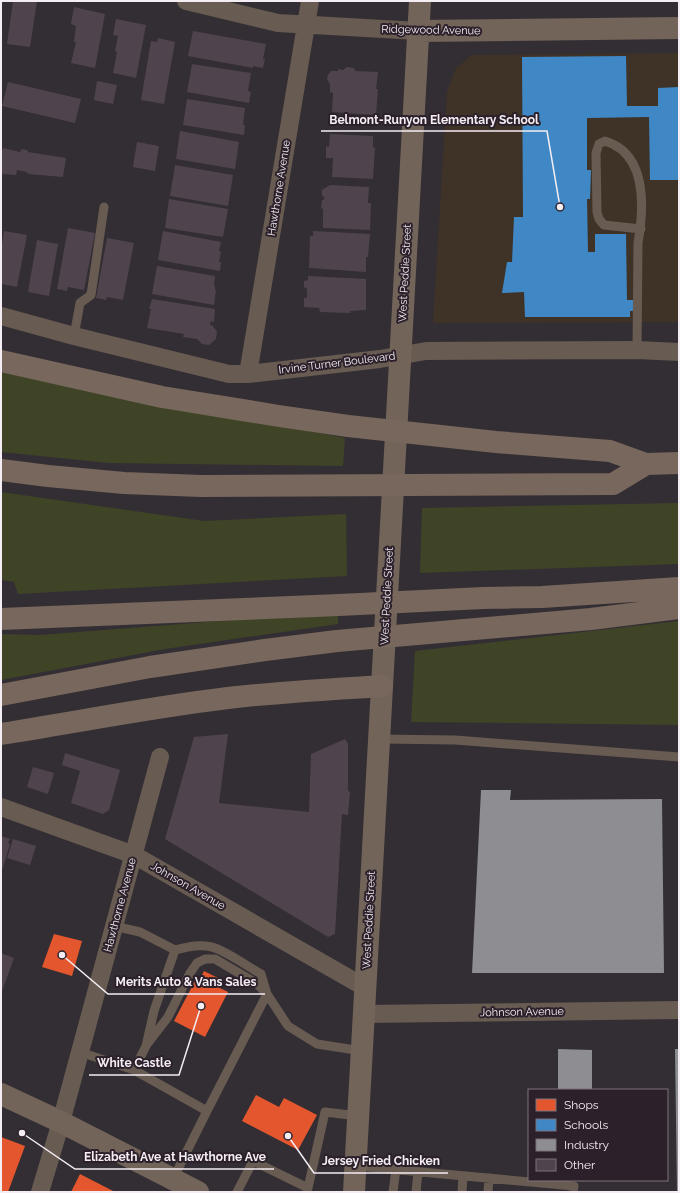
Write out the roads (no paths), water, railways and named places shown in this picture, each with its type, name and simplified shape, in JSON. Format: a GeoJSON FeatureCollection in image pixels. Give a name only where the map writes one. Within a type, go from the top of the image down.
{"type":"FeatureCollection","features":[{"type":"Feature","properties":{"kind":"highway"},"geometry":{"type":"LineString","coordinates":[[1,361],[162,397],[272,415],[348,426],[496,442],[610,451],[646,464],[679,463]]}},
{"type":"Feature","properties":{"kind":"highway"},"geometry":{"type":"LineString","coordinates":[[1,470],[124,484],[201,486],[612,484],[646,464]]}},
{"type":"Feature","properties":{"kind":"highway"},"geometry":{"type":"LineString","coordinates":[[1,619],[483,598],[548,597],[679,588]]}},
{"type":"Feature","properties":{"kind":"highway"},"geometry":{"type":"LineString","coordinates":[[1,695],[150,667],[337,641],[592,619],[679,608]]}},
{"type":"Feature","properties":{"kind":"highway"},"geometry":{"type":"LineString","coordinates":[[1,734],[220,699],[276,693],[382,686]]}},
{"type":"Feature","properties":{"kind":"street","name":"Ridgewood Avenue"},"geometry":{"type":"LineString","coordinates":[[186,1],[278,23],[306,25],[418,31],[679,28]]}},
{"type":"Feature","properties":{"kind":"street","name":"Hawthorne Avenue"},"geometry":{"type":"LineString","coordinates":[[248,374],[310,1]]}},
{"type":"Feature","properties":{"kind":"street","name":"West Peddie Street"},"geometry":{"type":"LineString","coordinates":[[354,1192],[420,1]]}},
{"type":"Feature","properties":{"kind":"street","name":"Irvine Turner Boulevard"},"geometry":{"type":"LineString","coordinates":[[1,316],[74,336],[229,374],[248,374],[400,356],[426,351],[637,350],[679,352]]}},
{"type":"Feature","properties":{"kind":"street","name":"Hawthorne Avenue"},"geometry":{"type":"LineString","coordinates":[[40,1192],[61,1122],[160,757]]}},
{"type":"Feature","properties":{"kind":"street","name":"Johnson Avenue"},"geometry":{"type":"LineString","coordinates":[[1,807],[134,855],[366,988]]}},
{"type":"Feature","properties":{"kind":"street","name":"Johnson Avenue"},"geometry":{"type":"LineString","coordinates":[[364,1014],[679,1010]]}},
{"type":"Feature","properties":{"kind":"street"},"geometry":{"type":"LineString","coordinates":[[1,1094],[61,1122],[198,1192]]}},
{"type":"Feature","properties":{"kind":"lane"},"geometry":{"type":"LineString","coordinates":[[637,350],[638,243],[641,229],[642,193],[637,174],[628,156],[615,144],[605,141],[599,144],[596,153],[597,212],[599,219],[604,224],[641,229]]}},
{"type":"Feature","properties":{"kind":"lane"},"geometry":{"type":"LineString","coordinates":[[74,336],[80,303],[91,295],[104,207]]}},
{"type":"Feature","properties":{"kind":"lane"},"geometry":{"type":"LineString","coordinates":[[379,739],[455,740],[679,757]]}},
{"type":"Feature","properties":{"kind":"lane"},"geometry":{"type":"LineString","coordinates":[[114,926],[140,932],[175,950],[187,947],[205,946],[214,948],[261,974],[267,994],[173,1178]]}},
{"type":"Feature","properties":{"kind":"lane"},"geometry":{"type":"LineString","coordinates":[[146,1046],[154,1011],[175,950]]}},
{"type":"Feature","properties":{"kind":"lane"},"geometry":{"type":"LineString","coordinates":[[134,1070],[146,1046],[168,1017],[190,973],[197,963],[205,959],[215,959],[222,962],[256,983],[267,994],[288,1026],[317,1044],[362,1051]]}},
{"type":"Feature","properties":{"kind":"lane"},"geometry":{"type":"LineString","coordinates":[[80,1052],[134,1070],[207,1111]]}},
{"type":"Feature","properties":{"kind":"lane"},"geometry":{"type":"LineString","coordinates":[[237,1192],[253,1161],[308,1188],[324,1112],[358,1116]]}},
{"type":"Feature","properties":{"kind":"lane"},"geometry":{"type":"LineString","coordinates":[[356,1166],[489,1178],[548,1188],[574,1186],[573,1192]]}},
{"type":"Feature","properties":{"kind":"lane"},"geometry":{"type":"LineString","coordinates":[[393,1192],[396,1169]]}},
{"type":"Feature","properties":{"kind":"lane"},"geometry":{"type":"LineString","coordinates":[[416,1192],[418,1172]]}},
{"type":"Feature","properties":{"kind":"lane"},"geometry":{"type":"LineString","coordinates":[[462,1192],[463,1176]]}},
{"type":"Feature","properties":{"kind":"lane"},"geometry":{"type":"LineString","coordinates":[[488,1192],[489,1178]]}},
{"type":"Feature","properties":{"kind":"place","name":"Belmont-Runyon Elementary School"},"geometry":{"type":"Point","coordinates":[560,207]}},
{"type":"Feature","properties":{"kind":"place","name":"Merits Auto & Vans Sales"},"geometry":{"type":"Point","coordinates":[62,955]}},
{"type":"Feature","properties":{"kind":"place","name":"White Castle"},"geometry":{"type":"Point","coordinates":[201,1006]}},
{"type":"Feature","properties":{"kind":"place","name":"Elizabeth Ave at Hawthorne Ave"},"geometry":{"type":"Point","coordinates":[22,1133]}},
{"type":"Feature","properties":{"kind":"place","name":"Jersey Fried Chicken"},"geometry":{"type":"Point","coordinates":[288,1136]}}]}
